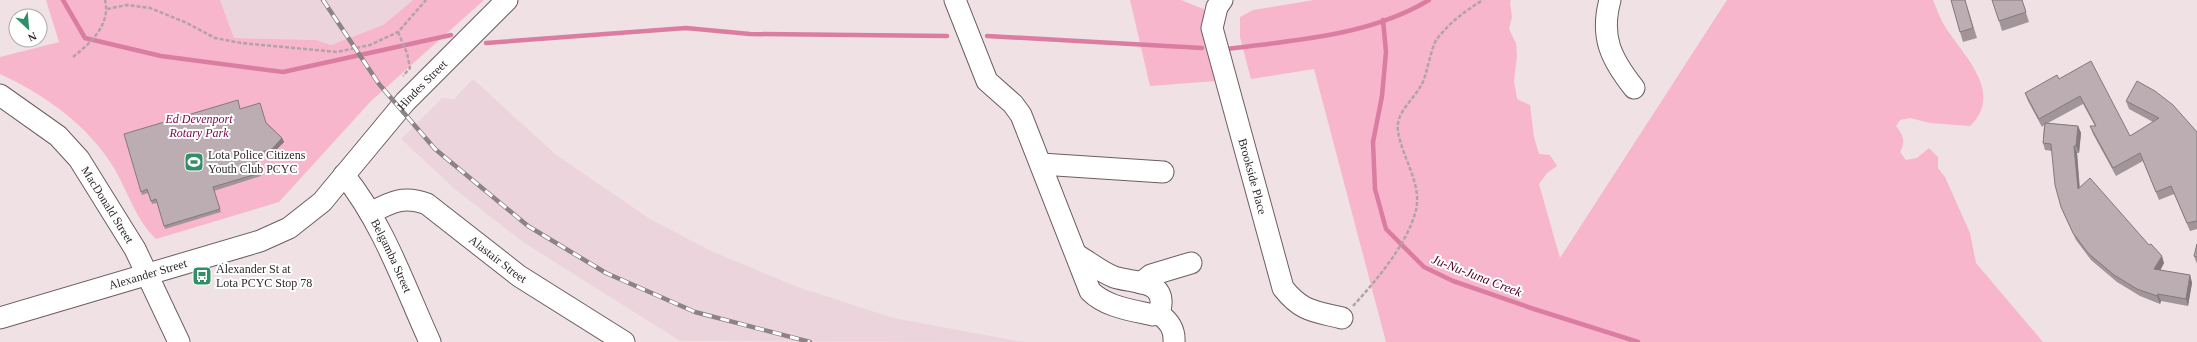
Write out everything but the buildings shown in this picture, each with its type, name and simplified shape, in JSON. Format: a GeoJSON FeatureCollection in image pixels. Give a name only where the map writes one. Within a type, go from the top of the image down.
{"type":"FeatureCollection","features":[{"type":"Feature","properties":{"kind":"street","name":"Hindes Street"},"geometry":{"type":"LineString","coordinates":[[344,175],[405,102],[507,0]]}},
{"type":"Feature","properties":{"kind":"street"},"geometry":{"type":"LineString","coordinates":[[955,0],[982,72],[987,81],[1013,104],[1021,115],[1041,164],[1067,236],[1077,255],[1090,291],[1097,298],[1111,305],[1153,316],[1159,314]]}},
{"type":"Feature","properties":{"kind":"street","name":"Brookside Place"},"geometry":{"type":"LineString","coordinates":[[1222,0],[1217,7],[1212,28],[1282,288],[1293,301],[1305,309],[1342,318]]}},
{"type":"Feature","properties":{"kind":"street"},"geometry":{"type":"LineString","coordinates":[[1610,0],[1607,33],[1610,53],[1621,72],[1634,88]]}},
{"type":"Feature","properties":{"kind":"street","name":"MacDonald Street"},"geometry":{"type":"LineString","coordinates":[[0,95],[58,136],[79,159],[135,249],[179,342]]}},
{"type":"Feature","properties":{"kind":"street"},"geometry":{"type":"LineString","coordinates":[[1041,164],[1163,172]]}},
{"type":"Feature","properties":{"kind":"street","name":"Belgamba Street"},"geometry":{"type":"LineString","coordinates":[[344,175],[358,192],[370,213],[430,342]]}},
{"type":"Feature","properties":{"kind":"street","name":"Alexander Street"},"geometry":{"type":"LineString","coordinates":[[0,318],[148,275],[260,240],[289,228],[316,207],[344,175]]}},
{"type":"Feature","properties":{"kind":"street","name":"Alastair Street"},"geometry":{"type":"LineString","coordinates":[[370,213],[403,199],[418,200],[427,204],[519,276],[624,342]]}},
{"type":"Feature","properties":{"kind":"street"},"geometry":{"type":"LineString","coordinates":[[1077,255],[1113,276],[1153,285],[1158,291],[1162,305],[1159,314]]}},
{"type":"Feature","properties":{"kind":"street"},"geometry":{"type":"LineString","coordinates":[[1141,283],[1151,275],[1191,263]]}},
{"type":"Feature","properties":{"kind":"street"},"geometry":{"type":"LineString","coordinates":[[1159,314],[1170,322],[1174,342]]}},
{"type":"Feature","properties":{"kind":"path"},"geometry":{"type":"LineString","coordinates":[[74,57],[88,46],[105,22],[107,9],[105,0]]}},
{"type":"Feature","properties":{"kind":"path"},"geometry":{"type":"LineString","coordinates":[[107,9],[127,5],[150,8],[187,23],[215,38],[241,43],[337,52],[370,45],[398,32],[426,0]]}},
{"type":"Feature","properties":{"kind":"path"},"geometry":{"type":"LineString","coordinates":[[1342,318],[1373,284],[1406,235],[1416,211],[1417,193],[1398,131],[1400,116],[1422,84],[1435,44],[1458,16],[1483,0]]}},
{"type":"Feature","properties":{"kind":"path"},"geometry":{"type":"LineString","coordinates":[[398,32],[407,53],[410,68],[402,76]]}},
{"type":"Feature","properties":{"kind":"shaded area"},"geometry":{"type":"Polygon","coordinates":[[[220,0],[413,0],[383,25],[331,45],[316,40],[234,38],[220,0]]]}},
{"type":"Feature","properties":{"kind":"shaded area"},"geometry":{"type":"Polygon","coordinates":[[[473,79],[555,154],[650,219],[711,251],[795,286],[893,318],[1024,342],[680,341],[523,242],[457,191],[401,139],[442,98],[454,99],[473,79]]]}},
{"type":"Feature","properties":{"kind":"green space","name":"Ed Devenport Rotary Park"},"geometry":{"type":"Polygon","coordinates":[[[46,0],[220,0],[234,38],[316,40],[331,45],[383,25],[413,0],[484,0],[371,101],[279,202],[156,239],[138,215],[114,168],[92,138],[79,125],[49,101],[0,74],[0,57],[35,48],[48,48],[48,45],[59,42],[46,0]]]}},
{"type":"Feature","properties":{"kind":"green space"},"geometry":{"type":"Polygon","coordinates":[[[1130,0],[1181,0],[1208,11],[1204,30],[1216,81],[1150,86],[1130,0]]]}},
{"type":"Feature","properties":{"kind":"green space"},"geometry":{"type":"Polygon","coordinates":[[[1314,0],[1511,0],[1512,17],[1509,29],[1516,43],[1517,56],[1514,81],[1517,99],[1530,105],[1534,137],[1539,154],[1550,155],[1557,166],[1547,173],[1539,184],[1560,258],[1727,0],[1933,0],[1943,23],[1969,60],[1982,86],[1983,99],[1980,113],[1970,126],[1930,123],[1910,118],[1900,120],[1896,126],[1903,138],[1903,145],[1900,152],[1906,160],[1917,158],[1929,148],[1938,157],[1938,168],[1945,177],[1970,233],[1976,263],[2043,342],[1386,342],[1314,69],[1251,79],[1240,37],[1240,17],[1253,10],[1314,0]]]}},
{"type":"Feature","properties":{"kind":"waterway"},"geometry":{"type":"LineString","coordinates":[[63,0],[85,38],[161,56],[283,72],[451,35]]}},
{"type":"Feature","properties":{"kind":"waterway"},"geometry":{"type":"LineString","coordinates":[[1227,49],[1305,39],[1357,29],[1382,22],[1429,0]]}},
{"type":"Feature","properties":{"kind":"waterway","name":"Ju-Nu-Juna Creek"},"geometry":{"type":"LineString","coordinates":[[1383,20],[1386,52],[1382,96],[1373,142],[1375,189],[1386,229],[1424,267],[1453,281],[1534,309],[1638,342]]}},
{"type":"Feature","properties":{"kind":"waterway"},"geometry":{"type":"LineString","coordinates":[[486,43],[686,28],[750,34],[947,36]]}},
{"type":"Feature","properties":{"kind":"waterway"},"geometry":{"type":"LineString","coordinates":[[987,36],[1202,48]]}},
{"type":"Feature","properties":{"kind":"railway"},"geometry":{"type":"LineString","coordinates":[[323,0],[379,84],[435,149],[528,226],[606,273],[695,312],[810,342]]}},
{"type":"Feature","properties":{"kind":"place","name":"Lota Police Citizens Youth Club PCYC"},"geometry":{"type":"Point","coordinates":[194,162]}},
{"type":"Feature","properties":{"kind":"place","name":"Alexander St at Lota PCYC Stop 78"},"geometry":{"type":"Point","coordinates":[202,276]}}]}
